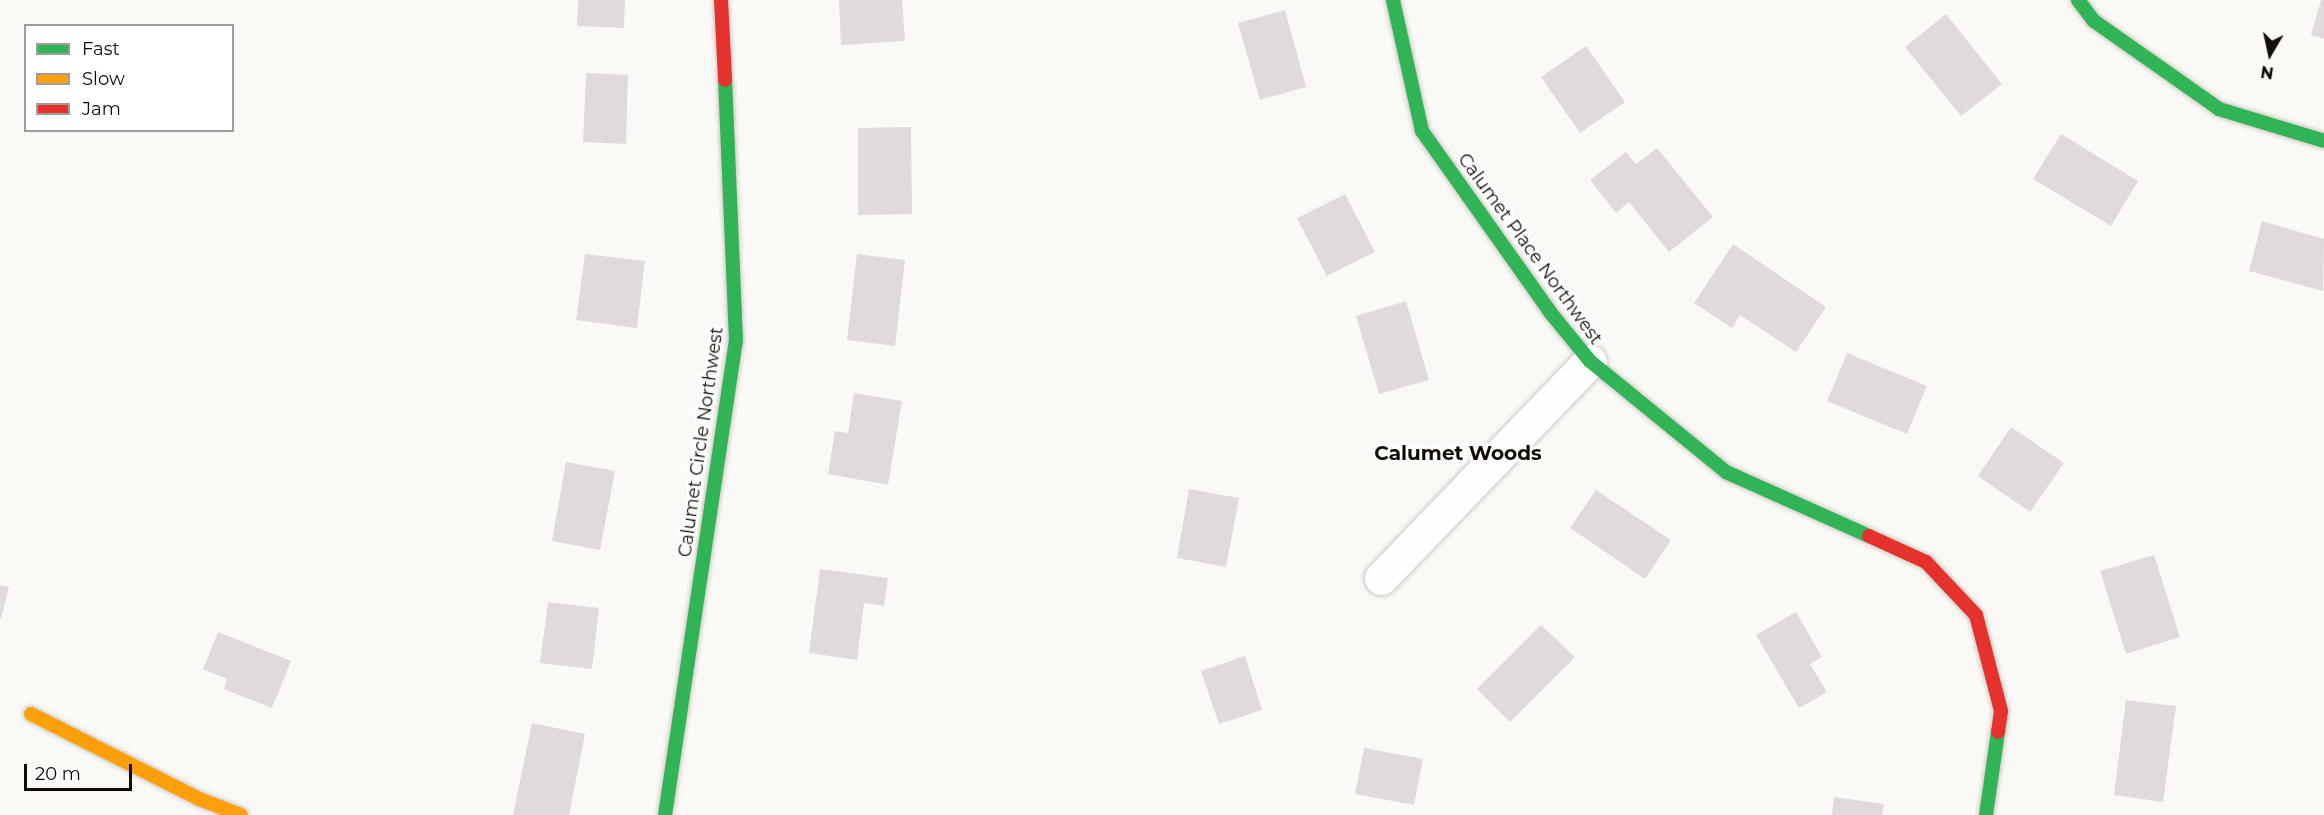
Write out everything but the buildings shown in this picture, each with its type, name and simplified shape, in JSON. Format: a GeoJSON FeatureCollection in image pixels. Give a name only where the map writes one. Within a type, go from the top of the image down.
{"type":"FeatureCollection","features":[{"type":"Feature","properties":{"kind":"street","name":"Calumet Circle Northwest"},"geometry":{"type":"LineString","coordinates":[[665,815],[736,341],[721,0]]}},
{"type":"Feature","properties":{"kind":"street","name":"Calumet Place Northwest"},"geometry":{"type":"LineString","coordinates":[[1393,0],[1422,131],[1550,312],[1590,361],[1726,472],[1926,562],[1976,615],[2001,711],[1986,815]]}},
{"type":"Feature","properties":{"kind":"street"},"geometry":{"type":"LineString","coordinates":[[2078,0],[2094,21],[2218,108],[2324,141]]}},
{"type":"Feature","properties":{"kind":"street"},"geometry":{"type":"LineString","coordinates":[[1381,579],[1590,361]]}},
{"type":"Feature","properties":{"kind":"street"},"geometry":{"type":"LineString","coordinates":[[31,714],[199,799],[241,815]]}},
{"type":"Feature","properties":{"kind":"traffic: fast"},"geometry":{"type":"LineString","coordinates":[[1393,0],[1422,131],[1550,312],[1590,361],[1726,472],[1869,536]]}},
{"type":"Feature","properties":{"kind":"traffic: fast"},"geometry":{"type":"LineString","coordinates":[[2078,0],[2094,21],[2219,109],[2324,141]]}},
{"type":"Feature","properties":{"kind":"traffic: fast"},"geometry":{"type":"LineString","coordinates":[[665,815],[736,341],[725,80]]}},
{"type":"Feature","properties":{"kind":"traffic: fast"},"geometry":{"type":"LineString","coordinates":[[1986,815],[1998,732]]}},
{"type":"Feature","properties":{"kind":"traffic: slow"},"geometry":{"type":"LineString","coordinates":[[31,714],[199,799],[241,815]]}},
{"type":"Feature","properties":{"kind":"traffic: jam"},"geometry":{"type":"LineString","coordinates":[[721,0],[725,80]]}},
{"type":"Feature","properties":{"kind":"traffic: jam"},"geometry":{"type":"LineString","coordinates":[[1869,536],[1926,562],[1976,615],[2001,711],[1998,732]]}},
{"type":"Feature","properties":{"kind":"district","name":"Calumet Woods"},"geometry":{"type":"Point","coordinates":[1458,453]}}]}
